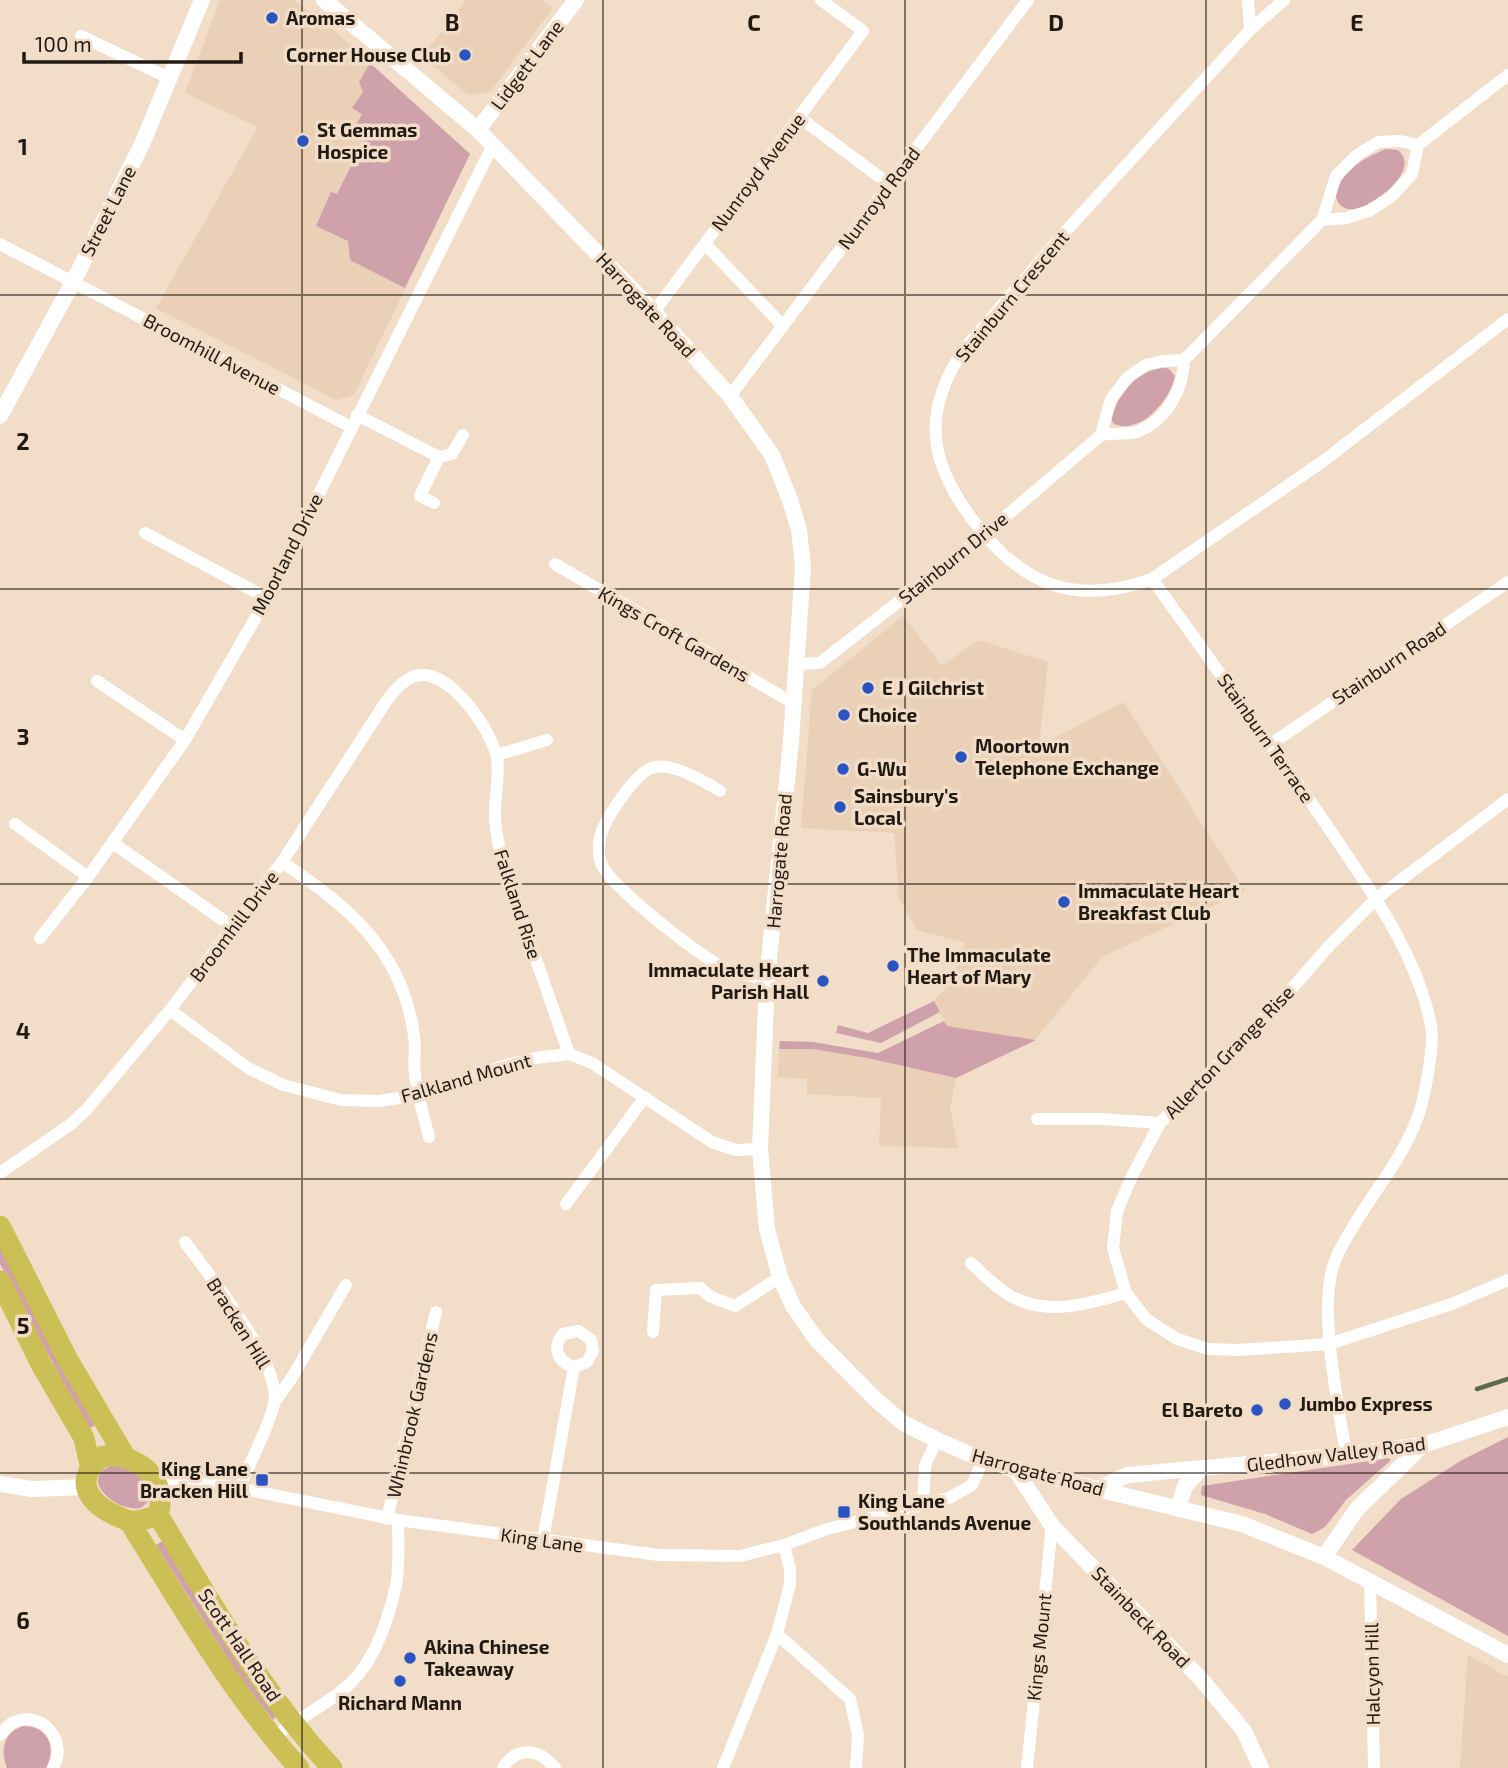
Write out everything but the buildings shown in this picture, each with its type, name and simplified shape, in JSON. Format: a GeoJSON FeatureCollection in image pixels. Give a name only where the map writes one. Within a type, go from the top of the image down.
{"type":"FeatureCollection","features":[{"type":"Feature","properties":{"kind":"highway"},"geometry":{"type":"LineString","coordinates":[[0,1226],[68,1360],[126,1458],[158,1483],[161,1503],[158,1515],[129,1521],[108,1512],[94,1500],[85,1487],[90,1465],[84,1438],[43,1366],[0,1281]]}},
{"type":"Feature","properties":{"kind":"highway"},"geometry":{"type":"LineString","coordinates":[[90,1465],[103,1456],[126,1458]]}},
{"type":"Feature","properties":{"kind":"highway","name":"Scott Hall Road"},"geometry":{"type":"LineString","coordinates":[[158,1515],[221,1622],[292,1722],[332,1768]]}},
{"type":"Feature","properties":{"kind":"highway","name":"Scott Hall Road"},"geometry":{"type":"LineString","coordinates":[[129,1521],[226,1675],[272,1738],[299,1768]]}},
{"type":"Feature","properties":{"kind":"street","name":"Street Lane"},"geometry":{"type":"LineString","coordinates":[[0,415],[73,282],[142,144],[202,0]]}},
{"type":"Feature","properties":{"kind":"street","name":"Harrogate Road"},"geometry":{"type":"LineString","coordinates":[[324,0],[478,130],[654,312],[730,396],[772,455],[790,500],[799,530],[803,567],[797,664],[767,979],[760,1149],[767,1228],[780,1277],[793,1306],[816,1339],[888,1411],[903,1423],[937,1440],[983,1460],[1015,1469],[1242,1524],[1324,1557],[1508,1655]]}},
{"type":"Feature","properties":{"kind":"street","name":"Lidgett Lane"},"geometry":{"type":"LineString","coordinates":[[478,130],[576,0]]}},
{"type":"Feature","properties":{"kind":"street","name":"Nunroyd Avenue"},"geometry":{"type":"LineString","coordinates":[[654,312],[863,32],[821,0]]}},
{"type":"Feature","properties":{"kind":"street","name":"Nunroyd Road"},"geometry":{"type":"LineString","coordinates":[[730,396],[1028,0]]}},
{"type":"Feature","properties":{"kind":"street"},"geometry":{"type":"LineString","coordinates":[[1248,0],[1250,30]]}},
{"type":"Feature","properties":{"kind":"street","name":"Stainburn Crescent"},"geometry":{"type":"LineString","coordinates":[[1284,0],[1250,30],[1075,221],[964,349],[950,369],[939,397],[935,424],[939,463],[958,500],[999,551],[1029,575],[1071,590],[1102,592],[1129,587],[1152,579],[1322,462],[1508,319]]}},
{"type":"Feature","properties":{"kind":"street"},"geometry":{"type":"LineString","coordinates":[[81,36],[171,79]]}},
{"type":"Feature","properties":{"kind":"street"},"geometry":{"type":"LineString","coordinates":[[1322,220],[1346,218],[1369,211],[1391,197],[1412,174],[1418,145],[1508,75]]}},
{"type":"Feature","properties":{"kind":"street"},"geometry":{"type":"LineString","coordinates":[[799,117],[890,184]]}},
{"type":"Feature","properties":{"kind":"street"},"geometry":{"type":"LineString","coordinates":[[1184,360],[1184,379],[1175,400],[1160,417],[1139,431],[1101,435],[1111,399],[1128,377],[1146,365],[1184,360],[1322,220],[1336,176],[1357,155],[1378,142],[1400,141],[1418,145]]}},
{"type":"Feature","properties":{"kind":"street","name":"Moorland Drive"},"geometry":{"type":"LineString","coordinates":[[40,938],[89,877],[185,740],[267,598],[493,145]]}},
{"type":"Feature","properties":{"kind":"street","name":"Broomhill Avenue"},"geometry":{"type":"LineString","coordinates":[[0,244],[354,421],[439,457]]}},
{"type":"Feature","properties":{"kind":"street"},"geometry":{"type":"LineString","coordinates":[[705,244],[783,326]]}},
{"type":"Feature","properties":{"kind":"street"},"geometry":{"type":"LineString","coordinates":[[434,503],[420,496],[439,457],[452,454],[463,435]]}},
{"type":"Feature","properties":{"kind":"street","name":"Stainburn Drive"},"geometry":{"type":"LineString","coordinates":[[797,664],[820,663],[984,535],[1101,435]]}},
{"type":"Feature","properties":{"kind":"street"},"geometry":{"type":"LineString","coordinates":[[145,533],[267,598]]}},
{"type":"Feature","properties":{"kind":"street","name":"Kings Croft Gardens"},"geometry":{"type":"LineString","coordinates":[[555,564],[793,703]]}},
{"type":"Feature","properties":{"kind":"street","name":"Stainburn Terrace"},"geometry":{"type":"LineString","coordinates":[[1152,579],[1271,744],[1377,898],[1420,983],[1432,1029],[1428,1070],[1417,1119],[1394,1164],[1357,1219],[1335,1259],[1328,1294],[1329,1344],[1346,1455]]}},
{"type":"Feature","properties":{"kind":"street","name":"Stainburn Road"},"geometry":{"type":"LineString","coordinates":[[1271,744],[1508,582]]}},
{"type":"Feature","properties":{"kind":"street","name":"Broomhill Drive"},"geometry":{"type":"LineString","coordinates":[[0,1172],[71,1124],[87,1109],[170,1010],[282,862],[402,682],[418,675],[445,682]]}},
{"type":"Feature","properties":{"kind":"street"},"geometry":{"type":"LineString","coordinates":[[97,681],[185,740]]}},
{"type":"Feature","properties":{"kind":"street","name":"Falkland Rise"},"geometry":{"type":"LineString","coordinates":[[445,682],[476,713],[497,755],[499,781],[495,816],[499,846],[569,1054]]}},
{"type":"Feature","properties":{"kind":"street"},"geometry":{"type":"LineString","coordinates":[[497,755],[547,740]]}},
{"type":"Feature","properties":{"kind":"street"},"geometry":{"type":"LineString","coordinates":[[720,791],[689,774],[664,767],[652,768],[641,775],[603,828],[599,846],[601,863],[608,876],[703,957],[731,971],[767,979]]}},
{"type":"Feature","properties":{"kind":"street","name":"Allerton Grange Rise"},"geometry":{"type":"LineString","coordinates":[[1508,799],[1377,898],[1160,1123],[1117,1211],[1113,1248],[1126,1293],[1146,1319],[1177,1339],[1208,1349],[1238,1350],[1329,1344],[1452,1304],[1508,1280]]}},
{"type":"Feature","properties":{"kind":"street"},"geometry":{"type":"LineString","coordinates":[[15,824],[89,877]]}},
{"type":"Feature","properties":{"kind":"street"},"geometry":{"type":"LineString","coordinates":[[113,843],[233,927]]}},
{"type":"Feature","properties":{"kind":"street"},"geometry":{"type":"LineString","coordinates":[[282,862],[327,892],[355,917],[395,970],[415,1037],[414,1073],[429,1137]]}},
{"type":"Feature","properties":{"kind":"street","name":"Falkland Mount"},"geometry":{"type":"LineString","coordinates":[[170,1010],[248,1068],[283,1085],[341,1100],[379,1101],[419,1095],[507,1065],[569,1054]]}},
{"type":"Feature","properties":{"kind":"street"},"geometry":{"type":"LineString","coordinates":[[569,1054],[592,1063],[725,1148],[760,1149]]}},
{"type":"Feature","properties":{"kind":"street"},"geometry":{"type":"LineString","coordinates":[[566,1204],[645,1097]]}},
{"type":"Feature","properties":{"kind":"street"},"geometry":{"type":"LineString","coordinates":[[1037,1119],[1102,1119],[1160,1123]]}},
{"type":"Feature","properties":{"kind":"street","name":"Bracken Hill"},"geometry":{"type":"LineString","coordinates":[[185,1242],[266,1361],[274,1383],[274,1403]]}},
{"type":"Feature","properties":{"kind":"street"},"geometry":{"type":"LineString","coordinates":[[971,1263],[1009,1296],[1034,1305],[1052,1307],[1089,1304],[1126,1293]]}},
{"type":"Feature","properties":{"kind":"street"},"geometry":{"type":"LineString","coordinates":[[653,1332],[656,1290],[700,1288],[711,1297],[734,1306],[780,1277]]}},
{"type":"Feature","properties":{"kind":"street"},"geometry":{"type":"LineString","coordinates":[[239,1488],[274,1403],[346,1285]]}},
{"type":"Feature","properties":{"kind":"street","name":"Whinbrook Gardens"},"geometry":{"type":"LineString","coordinates":[[272,1738],[344,1689],[363,1668],[378,1644],[397,1583],[393,1520],[436,1312]]}},
{"type":"Feature","properties":{"kind":"street"},"geometry":{"type":"LineString","coordinates":[[543,1540],[574,1367]]}},
{"type":"Feature","properties":{"kind":"street","name":"Gledhow Valley Road"},"geometry":{"type":"LineString","coordinates":[[1098,1489],[1127,1475],[1346,1455],[1423,1445],[1508,1417]]}},
{"type":"Feature","properties":{"kind":"street"},"geometry":{"type":"LineString","coordinates":[[923,1504],[925,1465],[937,1440]]}},
{"type":"Feature","properties":{"kind":"street"},"geometry":{"type":"LineString","coordinates":[[1324,1557],[1357,1509],[1423,1445]]}},
{"type":"Feature","properties":{"kind":"street","name":"King Lane"},"geometry":{"type":"LineString","coordinates":[[158,1483],[198,1480],[393,1520],[659,1555],[740,1556],[784,1545],[827,1529],[949,1498],[972,1485],[983,1460]]}},
{"type":"Feature","properties":{"kind":"street","name":"Stainbeck Road"},"geometry":{"type":"LineString","coordinates":[[1015,1469],[1052,1527],[1201,1679],[1244,1731],[1261,1768]]}},
{"type":"Feature","properties":{"kind":"street"},"geometry":{"type":"LineString","coordinates":[[1178,1509],[1185,1486],[1201,1469]]}},
{"type":"Feature","properties":{"kind":"street"},"geometry":{"type":"LineString","coordinates":[[0,1484],[32,1489],[85,1487]]}},
{"type":"Feature","properties":{"kind":"street","name":"Kings Mount"},"geometry":{"type":"LineString","coordinates":[[1027,1768],[1052,1527]]}},
{"type":"Feature","properties":{"kind":"street"},"geometry":{"type":"LineString","coordinates":[[723,1768],[777,1634],[790,1584],[790,1569],[784,1545]]}},
{"type":"Feature","properties":{"kind":"street","name":"Halcyon Hill"},"geometry":{"type":"LineString","coordinates":[[1370,1581],[1374,1767]]}},
{"type":"Feature","properties":{"kind":"street"},"geometry":{"type":"LineString","coordinates":[[777,1634],[850,1699],[858,1735],[856,1768]]}},
{"type":"Feature","properties":{"kind":"street"},"geometry":{"type":"LineString","coordinates":[[0,1735],[10,1724],[25,1719],[42,1723],[54,1734],[59,1748],[54,1768]]}},
{"type":"Feature","properties":{"kind":"street"},"geometry":{"type":"LineString","coordinates":[[503,1768],[510,1758],[527,1751],[546,1758],[555,1768]]}},
{"type":"Feature","properties":{"kind":"shaded area"},"geometry":{"type":"Polygon","coordinates":[[[220,0],[294,0],[337,33],[470,154],[354,395],[337,400],[156,308],[258,127],[185,93],[220,0]]]}},
{"type":"Feature","properties":{"kind":"shaded area"},"geometry":{"type":"Polygon","coordinates":[[[466,0],[542,0],[553,8],[490,92],[468,95],[422,56],[466,0]]]}},
{"type":"Feature","properties":{"kind":"shaded area"},"geometry":{"type":"Polygon","coordinates":[[[370,63],[470,154],[405,288],[350,260],[348,241],[316,226],[331,192],[337,194],[364,140],[352,133],[362,114],[352,108],[363,92],[359,82],[370,63]]]}},
{"type":"Feature","properties":{"kind":"shaded area"},"geometry":{"type":"Polygon","coordinates":[[[1386,149],[1398,150],[1404,158],[1401,175],[1394,184],[1377,199],[1360,208],[1348,209],[1340,204],[1337,191],[1348,172],[1372,155],[1386,149]]]}},
{"type":"Feature","properties":{"kind":"shaded area"},"geometry":{"type":"Polygon","coordinates":[[[1168,368],[1175,376],[1161,405],[1134,425],[1114,424],[1111,419],[1114,409],[1131,383],[1148,372],[1168,368]]]}},
{"type":"Feature","properties":{"kind":"shaded area"},"geometry":{"type":"Polygon","coordinates":[[[903,616],[942,666],[979,640],[1048,662],[1039,746],[1124,702],[1245,891],[1102,957],[1035,1040],[947,1026],[934,1001],[951,982],[965,943],[917,930],[899,898],[894,833],[801,828],[812,690],[903,616]]]}},
{"type":"Feature","properties":{"kind":"shaded area"},"geometry":{"type":"Polygon","coordinates":[[[934,1001],[940,1012],[881,1043],[836,1033],[838,1025],[868,1033],[934,1001]]]}},
{"type":"Feature","properties":{"kind":"shaded area"},"geometry":{"type":"Polygon","coordinates":[[[944,1021],[947,1026],[1036,1040],[956,1078],[813,1049],[779,1049],[780,1041],[813,1042],[878,1053],[944,1021]]]}},
{"type":"Feature","properties":{"kind":"shaded area"},"geometry":{"type":"Polygon","coordinates":[[[779,1049],[813,1049],[956,1078],[950,1108],[958,1148],[879,1146],[881,1098],[807,1094],[807,1079],[778,1077],[779,1049]]]}},
{"type":"Feature","properties":{"kind":"shaded area"},"geometry":{"type":"Polygon","coordinates":[[[0,1245],[96,1425],[88,1429],[0,1264],[0,1245]]]}},
{"type":"Feature","properties":{"kind":"shaded area"},"geometry":{"type":"Polygon","coordinates":[[[1508,1437],[1508,1636],[1352,1550],[1401,1499],[1462,1460],[1508,1437]]]}},
{"type":"Feature","properties":{"kind":"shaded area"},"geometry":{"type":"Polygon","coordinates":[[[1390,1458],[1390,1461],[1346,1500],[1325,1527],[1312,1534],[1265,1514],[1201,1495],[1202,1486],[1390,1458]]]}},
{"type":"Feature","properties":{"kind":"shaded area"},"geometry":{"type":"Polygon","coordinates":[[[119,1463],[149,1482],[150,1500],[141,1508],[120,1505],[110,1499],[98,1484],[99,1476],[105,1469],[119,1463]]]}},
{"type":"Feature","properties":{"kind":"shaded area"},"geometry":{"type":"Polygon","coordinates":[[[163,1541],[276,1716],[273,1720],[243,1683],[156,1545],[163,1541]]]}},
{"type":"Feature","properties":{"kind":"shaded area"},"geometry":{"type":"Polygon","coordinates":[[[1468,1655],[1508,1677],[1508,1768],[1460,1768],[1468,1655]]]}},
{"type":"Feature","properties":{"kind":"shaded area"},"geometry":{"type":"Polygon","coordinates":[[[23,1726],[39,1730],[48,1739],[51,1753],[46,1768],[7,1768],[5,1743],[11,1733],[23,1726]]]}},
{"type":"Feature","properties":{"kind":"waterway"},"geometry":{"type":"LineString","coordinates":[[1477,1389],[1508,1379]]}},
{"type":"Feature","properties":{"kind":"place","name":"Aromas"},"geometry":{"type":"Point","coordinates":[272,18]}},
{"type":"Feature","properties":{"kind":"place","name":"Corner House Club"},"geometry":{"type":"Point","coordinates":[465,55]}},
{"type":"Feature","properties":{"kind":"place","name":"St Gemmas Hospice"},"geometry":{"type":"Point","coordinates":[303,141]}},
{"type":"Feature","properties":{"kind":"place","name":"E J Gilchrist"},"geometry":{"type":"Point","coordinates":[868,688]}},
{"type":"Feature","properties":{"kind":"place","name":"Choice"},"geometry":{"type":"Point","coordinates":[844,715]}},
{"type":"Feature","properties":{"kind":"place","name":"Moortown Telephone Exchange"},"geometry":{"type":"Point","coordinates":[961,757]}},
{"type":"Feature","properties":{"kind":"place","name":"G-Wu"},"geometry":{"type":"Point","coordinates":[843,769]}},
{"type":"Feature","properties":{"kind":"place","name":"Sainsbury's Local"},"geometry":{"type":"Point","coordinates":[840,807]}},
{"type":"Feature","properties":{"kind":"place","name":"Immaculate Heart Breakfast Club"},"geometry":{"type":"Point","coordinates":[1064,902]}},
{"type":"Feature","properties":{"kind":"place","name":"The Immaculate Heart of Mary"},"geometry":{"type":"Point","coordinates":[893,966]}},
{"type":"Feature","properties":{"kind":"place","name":"Immaculate Heart Parish Hall"},"geometry":{"type":"Point","coordinates":[823,981]}},
{"type":"Feature","properties":{"kind":"place","name":"Jumbo Express"},"geometry":{"type":"Point","coordinates":[1285,1404]}},
{"type":"Feature","properties":{"kind":"place","name":"El Bareto"},"geometry":{"type":"Point","coordinates":[1257,1410]}},
{"type":"Feature","properties":{"kind":"place","name":"King Lane Bracken Hill"},"geometry":{"type":"Point","coordinates":[262,1480]}},
{"type":"Feature","properties":{"kind":"place","name":"King Lane Southlands Avenue"},"geometry":{"type":"Point","coordinates":[844,1512]}},
{"type":"Feature","properties":{"kind":"place","name":"Akina Chinese Takeaway"},"geometry":{"type":"Point","coordinates":[410,1658]}},
{"type":"Feature","properties":{"kind":"place","name":"Richard Mann"},"geometry":{"type":"Point","coordinates":[400,1681]}}]}
